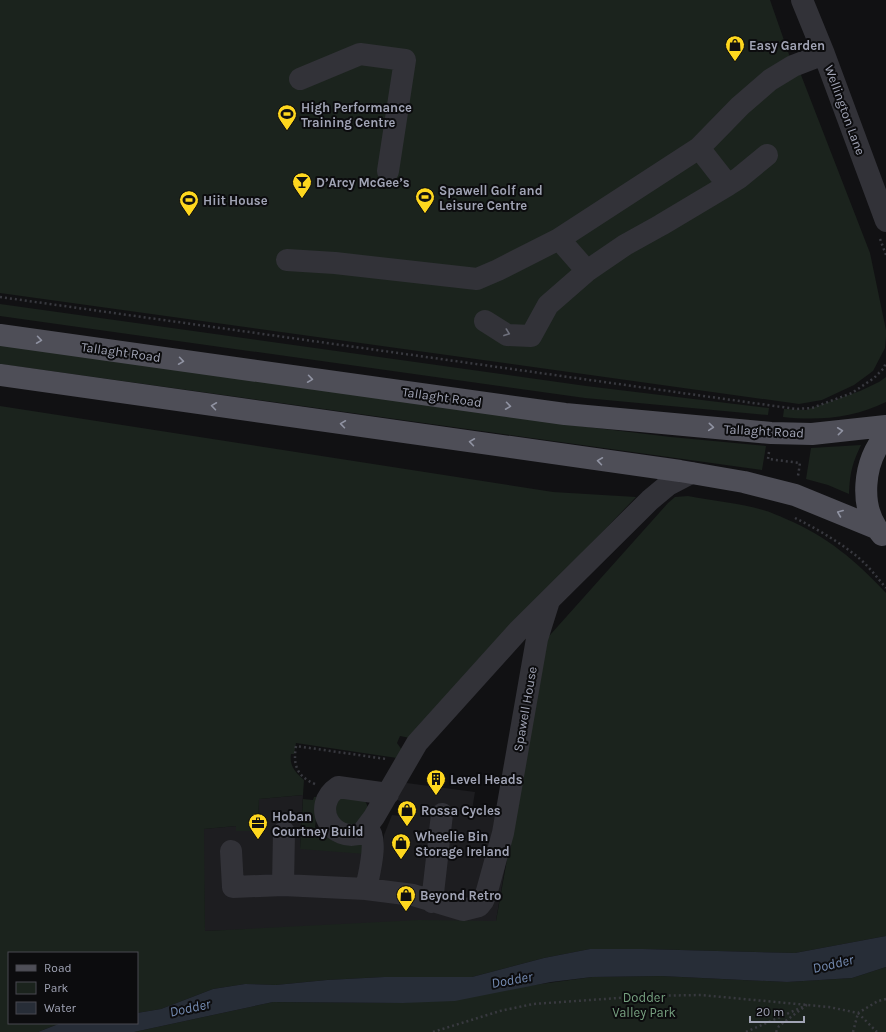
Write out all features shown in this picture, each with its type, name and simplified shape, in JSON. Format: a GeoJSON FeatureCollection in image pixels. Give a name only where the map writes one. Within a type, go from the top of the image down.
{"type":"FeatureCollection","features":[{"type":"Feature","properties":{"kind":"main road","name":"Tallaght Road"},"geometry":{"type":"LineString","coordinates":[[0,335],[565,414],[771,433],[812,434],[886,426]]}},
{"type":"Feature","properties":{"kind":"main road"},"geometry":{"type":"LineString","coordinates":[[0,375],[744,482],[795,495],[881,533]]}},
{"type":"Feature","properties":{"kind":"main road"},"geometry":{"type":"LineString","coordinates":[[881,533],[868,505],[866,483],[870,461],[880,442],[886,435]]}},
{"type":"Feature","properties":{"kind":"street","name":"Wellington Lane"},"geometry":{"type":"LineString","coordinates":[[802,0],[824,54],[886,221]]}},
{"type":"Feature","properties":{"kind":"street"},"geometry":{"type":"LineString","coordinates":[[300,79],[360,54],[405,60],[388,171]]}},
{"type":"Feature","properties":{"kind":"street"},"geometry":{"type":"LineString","coordinates":[[288,260],[335,263],[477,279],[498,270],[558,239],[699,148],[740,106],[770,80],[793,66],[824,54]]}},
{"type":"Feature","properties":{"kind":"street"},"geometry":{"type":"LineString","coordinates":[[699,148],[728,185]]}},
{"type":"Feature","properties":{"kind":"street"},"geometry":{"type":"LineString","coordinates":[[485,321],[508,335],[530,336],[548,305],[587,271],[625,245],[739,178],[767,155]]}},
{"type":"Feature","properties":{"kind":"street"},"geometry":{"type":"LineString","coordinates":[[558,239],[587,271]]}},
{"type":"Feature","properties":{"kind":"street"},"geometry":{"type":"LineString","coordinates":[[633,465],[645,471],[650,480],[653,488],[650,500]]}},
{"type":"Feature","properties":{"kind":"street","name":"Spawell House"},"geometry":{"type":"LineString","coordinates":[[370,834],[389,803],[408,741],[650,500],[668,485],[691,474]]}},
{"type":"Feature","properties":{"kind":"street","name":"Spawell House"},"geometry":{"type":"LineString","coordinates":[[432,902],[463,910],[478,906],[483,901],[487,891],[501,840],[514,776],[537,639],[549,600]]}},
{"type":"Feature","properties":{"kind":"street"},"geometry":{"type":"LineString","coordinates":[[366,889],[370,834],[362,833],[354,835],[340,832],[332,827],[326,819],[325,812],[327,801],[331,792],[338,787],[342,787],[389,803]]}},
{"type":"Feature","properties":{"kind":"street"},"geometry":{"type":"LineString","coordinates":[[231,851],[233,887],[283,885],[366,889],[413,895],[432,902],[442,814]]}},
{"type":"Feature","properties":{"kind":"street"},"geometry":{"type":"LineString","coordinates":[[283,885],[284,832]]}},
{"type":"Feature","properties":{"kind":"path"},"geometry":{"type":"LineString","coordinates":[[0,297],[796,409],[812,408],[848,394],[874,378],[884,368],[886,362]]}},
{"type":"Feature","properties":{"kind":"path"},"geometry":{"type":"LineString","coordinates":[[774,406],[774,411]]}},
{"type":"Feature","properties":{"kind":"path"},"geometry":{"type":"LineString","coordinates":[[769,446],[768,459],[800,463],[798,478]]}},
{"type":"Feature","properties":{"kind":"path"},"geometry":{"type":"LineString","coordinates":[[791,516],[813,527],[854,554],[868,567],[886,588]]}},
{"type":"Feature","properties":{"kind":"path"},"geometry":{"type":"LineString","coordinates":[[300,774],[295,759],[296,746],[390,760]]}},
{"type":"Feature","properties":{"kind":"path"},"geometry":{"type":"LineString","coordinates":[[290,759],[295,759]]}},
{"type":"Feature","properties":{"kind":"path"},"geometry":{"type":"LineString","coordinates":[[433,1032],[533,1004],[647,996],[701,994],[829,1006],[858,1012],[877,1032]]}},
{"type":"Feature","properties":{"kind":"path"},"geometry":{"type":"LineString","coordinates":[[854,1032],[858,1012],[878,1001],[886,999]]}},
{"type":"Feature","properties":{"kind":"path"},"geometry":{"type":"LineString","coordinates":[[746,1032],[807,1005]]}},
{"type":"Feature","properties":{"kind":"path"},"geometry":{"type":"LineString","coordinates":[[776,1032],[779,1026],[807,1005]]}},
{"type":"Feature","properties":{"kind":"shaded area"},"geometry":{"type":"Polygon","coordinates":[[[542,645],[496,921],[205,931],[203,829],[236,826],[236,831],[258,831],[259,799],[303,795],[300,849],[383,843],[384,835],[392,815],[402,816],[404,802],[397,800],[399,782],[475,792],[472,810],[501,812],[542,645]]]}},
{"type":"Feature","properties":{"kind":"green space","name":"Spawell Golf and Leisure Centre"},"geometry":{"type":"Polygon","coordinates":[[[0,0],[770,0],[793,66],[801,75],[870,253],[886,330],[885,348],[873,371],[854,385],[822,400],[799,404],[0,293],[0,0]]]}},
{"type":"Feature","properties":{"kind":"green space"},"geometry":{"type":"Polygon","coordinates":[[[0,304],[586,386],[769,408],[768,415],[585,398],[0,316],[0,304]]]}},
{"type":"Feature","properties":{"kind":"green space"},"geometry":{"type":"Polygon","coordinates":[[[0,345],[563,424],[671,437],[766,446],[762,470],[0,364],[0,345]]]}},
{"type":"Feature","properties":{"kind":"green space"},"geometry":{"type":"Polygon","coordinates":[[[886,377],[886,402],[874,407],[861,412],[836,417],[809,419],[783,417],[784,409],[806,410],[860,391],[886,377]]]}},
{"type":"Feature","properties":{"kind":"green space"},"geometry":{"type":"Polygon","coordinates":[[[0,406],[553,492],[636,497],[512,626],[410,738],[400,736],[397,743],[402,750],[397,758],[296,743],[294,754],[291,754],[291,762],[296,772],[304,780],[303,795],[259,799],[258,831],[236,831],[236,826],[204,829],[205,931],[419,920],[496,921],[518,798],[542,644],[675,497],[688,496],[754,508],[772,513],[801,526],[828,541],[840,550],[886,593],[886,936],[795,953],[590,949],[544,958],[472,977],[384,977],[327,980],[276,985],[245,984],[213,989],[161,1009],[138,1013],[138,952],[8,952],[8,1024],[58,1024],[38,1032],[0,1032],[0,406]]]}},
{"type":"Feature","properties":{"kind":"green space"},"geometry":{"type":"Polygon","coordinates":[[[861,445],[852,469],[849,494],[828,485],[806,479],[811,448],[861,445]]]}},
{"type":"Feature","properties":{"kind":"green space"},"geometry":{"type":"Polygon","coordinates":[[[314,797],[319,797],[315,827],[319,831],[331,837],[366,840],[365,854],[300,849],[303,799],[313,800],[314,797]]]}},
{"type":"Feature","properties":{"kind":"green space"},"geometry":{"type":"Polygon","coordinates":[[[341,797],[363,798],[368,809],[367,820],[342,827],[334,808],[341,797]]]}},
{"type":"Feature","properties":{"kind":"green space","name":"Dodder Valley Park"},"geometry":{"type":"Polygon","coordinates":[[[886,967],[886,1032],[134,1032],[273,1002],[403,1003],[592,977],[661,976],[787,982],[852,978],[886,967]]]}},
{"type":"Feature","properties":{"kind":"water","name":"Dodder"},"geometry":{"type":"Polygon","coordinates":[[[886,936],[886,967],[852,978],[787,982],[661,976],[592,977],[551,982],[455,1001],[403,1003],[273,1002],[134,1032],[38,1032],[58,1024],[138,1024],[138,1013],[161,1009],[213,989],[245,984],[276,985],[327,980],[384,977],[472,977],[544,958],[590,949],[795,953],[886,936]]]}},
{"type":"Feature","properties":{"kind":"place","name":"Easy Garden"},"geometry":{"type":"Point","coordinates":[735,62]}},
{"type":"Feature","properties":{"kind":"place","name":"High Performance Training Centre"},"geometry":{"type":"Point","coordinates":[287,131]}},
{"type":"Feature","properties":{"kind":"place","name":"D’Arcy McGee’s"},"geometry":{"type":"Point","coordinates":[302,199]}},
{"type":"Feature","properties":{"kind":"place","name":"Spawell Golf and Leisure Centre"},"geometry":{"type":"Point","coordinates":[425,214]}},
{"type":"Feature","properties":{"kind":"place","name":"Hiit House"},"geometry":{"type":"Point","coordinates":[189,217]}},
{"type":"Feature","properties":{"kind":"place","name":"Level Heads"},"geometry":{"type":"Point","coordinates":[436,796]}},
{"type":"Feature","properties":{"kind":"place","name":"Rossa Cycles"},"geometry":{"type":"Point","coordinates":[407,827]}},
{"type":"Feature","properties":{"kind":"place","name":"Hoban Courtney Build"},"geometry":{"type":"Point","coordinates":[258,840]}},
{"type":"Feature","properties":{"kind":"place","name":"Wheelie Bin Storage Ireland"},"geometry":{"type":"Point","coordinates":[401,860]}},
{"type":"Feature","properties":{"kind":"place","name":"Beyond Retro"},"geometry":{"type":"Point","coordinates":[406,912]}}]}
